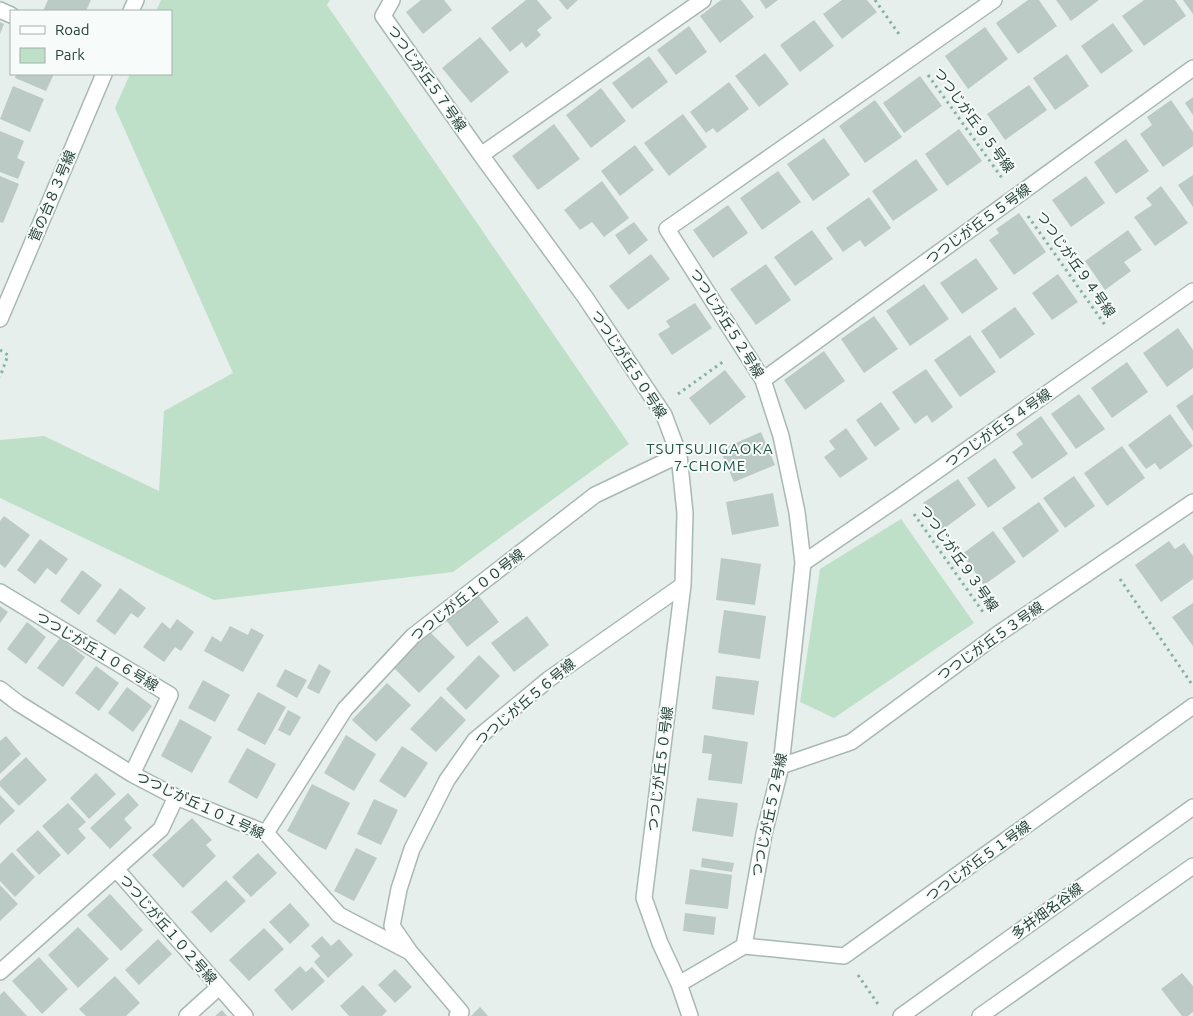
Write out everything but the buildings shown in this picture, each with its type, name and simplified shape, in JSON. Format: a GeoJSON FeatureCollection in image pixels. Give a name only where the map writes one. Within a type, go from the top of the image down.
{"type":"FeatureCollection","features":[{"type":"Feature","properties":{"kind":"street","name":"つつじが丘５７号線"},"geometry":{"type":"LineString","coordinates":[[392,0],[383,16],[481,155]]}},
{"type":"Feature","properties":{"kind":"street"},"geometry":{"type":"LineString","coordinates":[[481,155],[703,0]]}},
{"type":"Feature","properties":{"kind":"street","name":"つつじが丘５２号線"},"geometry":{"type":"LineString","coordinates":[[744,946],[764,834],[781,766],[802,563],[797,512],[781,436],[763,380],[668,229],[994,0]]}},
{"type":"Feature","properties":{"kind":"street","name":"つつじが丘５５号線"},"geometry":{"type":"LineString","coordinates":[[763,380],[1193,68]]}},
{"type":"Feature","properties":{"kind":"street","name":"菅の台８３号線"},"geometry":{"type":"LineString","coordinates":[[0,319],[104,75]]}},
{"type":"Feature","properties":{"kind":"street","name":"つつじが丘５０号線"},"geometry":{"type":"LineString","coordinates":[[481,155],[585,297],[659,407],[664,415],[679,455],[685,513],[683,584],[644,898],[690,1016]]}},
{"type":"Feature","properties":{"kind":"street","name":"つつじが丘５４号線"},"geometry":{"type":"LineString","coordinates":[[802,563],[901,496],[1193,291]]}},
{"type":"Feature","properties":{"kind":"street","name":"つつじが丘１００号線"},"geometry":{"type":"LineString","coordinates":[[266,833],[345,709],[413,636],[595,496],[679,455]]}},
{"type":"Feature","properties":{"kind":"street","name":"つつじが丘５３号線"},"geometry":{"type":"LineString","coordinates":[[781,766],[851,742],[998,634],[1193,502]]}},
{"type":"Feature","properties":{"kind":"street","name":"つつじが丘５６号線"},"geometry":{"type":"LineString","coordinates":[[459,1014],[392,926],[399,889],[412,849],[447,780],[476,740],[549,679],[683,584]]}},
{"type":"Feature","properties":{"kind":"street","name":"つつじが丘１０６号線"},"geometry":{"type":"LineString","coordinates":[[0,592],[170,695],[132,774]]}},
{"type":"Feature","properties":{"kind":"street","name":"つつじが丘１０１号線"},"geometry":{"type":"LineString","coordinates":[[0,689],[18,703],[132,774],[176,797],[266,833],[339,915],[410,952]]}},
{"type":"Feature","properties":{"kind":"street","name":"つつじが丘５１号線"},"geometry":{"type":"LineString","coordinates":[[844,956],[1193,706]]}},
{"type":"Feature","properties":{"kind":"street","name":"つつじが丘１０２号線"},"geometry":{"type":"LineString","coordinates":[[176,797],[161,828],[116,869],[245,1016]]}},
{"type":"Feature","properties":{"kind":"street","name":"多井畑名谷線"},"geometry":{"type":"LineString","coordinates":[[902,1016],[1193,807]]}},
{"type":"Feature","properties":{"kind":"street"},"geometry":{"type":"LineString","coordinates":[[980,1016],[1193,866]]}},
{"type":"Feature","properties":{"kind":"street"},"geometry":{"type":"LineString","coordinates":[[0,972],[116,869]]}},
{"type":"Feature","properties":{"kind":"street"},"geometry":{"type":"LineString","coordinates":[[679,984],[744,946],[844,956]]}},
{"type":"Feature","properties":{"kind":"street"},"geometry":{"type":"LineString","coordinates":[[187,1016],[219,987]]}},
{"type":"Feature","properties":{"kind":"path","name":"つつじが丘９５号線"},"geometry":{"type":"LineString","coordinates":[[875,0],[1015,197]]}},
{"type":"Feature","properties":{"kind":"path","name":"つつじが丘９４号線"},"geometry":{"type":"LineString","coordinates":[[1015,197],[1118,344]]}},
{"type":"Feature","properties":{"kind":"path"},"geometry":{"type":"LineString","coordinates":[[659,407],[743,348]]}},
{"type":"Feature","properties":{"kind":"path"},"geometry":{"type":"LineString","coordinates":[[0,350],[8,355],[0,377]]}},
{"type":"Feature","properties":{"kind":"path","name":"つつじが丘９３号線"},"geometry":{"type":"LineString","coordinates":[[901,496],[998,634]]}},
{"type":"Feature","properties":{"kind":"path"},"geometry":{"type":"LineString","coordinates":[[1108,561],[1193,686]]}},
{"type":"Feature","properties":{"kind":"path"},"geometry":{"type":"LineString","coordinates":[[844,956],[881,1008]]}},
{"type":"Feature","properties":{"kind":"green space"},"geometry":{"type":"Polygon","coordinates":[[[161,0],[330,0],[327,5],[629,444],[453,572],[214,600],[0,498],[0,440],[44,436],[159,491],[164,411],[233,373],[115,108],[130,75],[172,75],[172,10],[156,10],[161,0]]]}},
{"type":"Feature","properties":{"kind":"green space"},"geometry":{"type":"Polygon","coordinates":[[[901,519],[974,623],[834,718],[800,702],[820,569],[901,519]]]}},
{"type":"Feature","properties":{"kind":"district","name":"TSUTSUJIGAOKA 7-CHOME"},"geometry":{"type":"Point","coordinates":[710,456]}}]}
